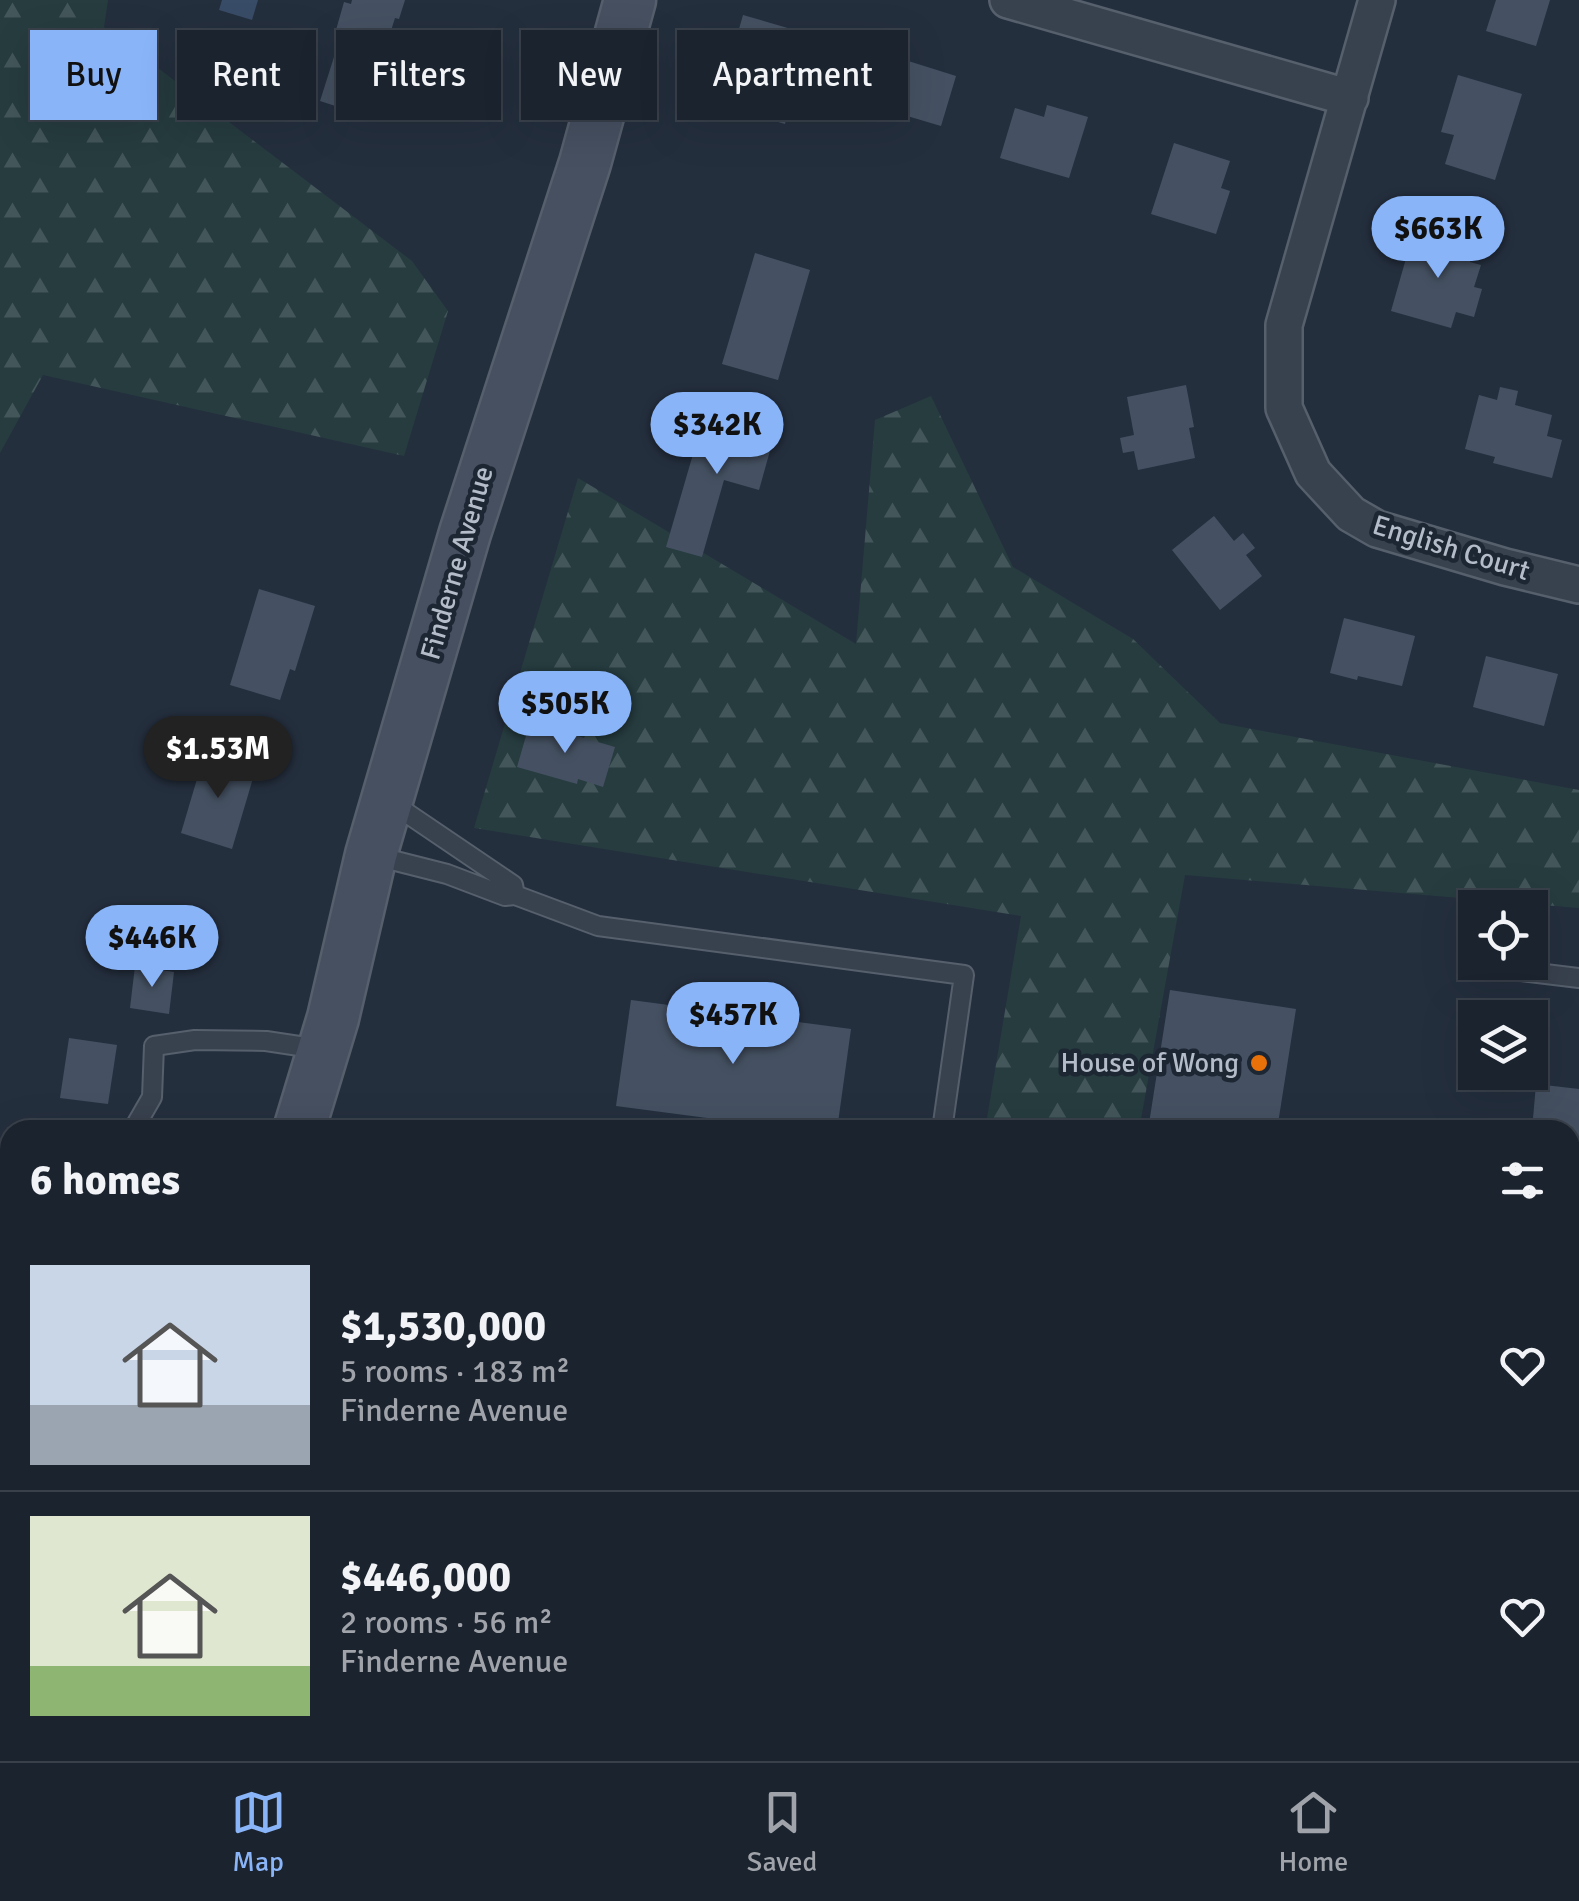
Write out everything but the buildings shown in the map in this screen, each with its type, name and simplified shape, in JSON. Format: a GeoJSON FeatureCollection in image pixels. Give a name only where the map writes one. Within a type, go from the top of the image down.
{"type":"FeatureCollection","features":[{"type":"Feature","properties":{"kind":"main road","name":"Finderne Avenue"},"geometry":{"type":"LineString","coordinates":[[302,1120],[334,1018],[372,855],[465,533],[585,162],[630,0]]}},
{"type":"Feature","properties":{"kind":"street"},"geometry":{"type":"LineString","coordinates":[[1008,0],[1350,98]]}},
{"type":"Feature","properties":{"kind":"street","name":"English Court"},"geometry":{"type":"LineString","coordinates":[[1377,0],[1284,324],[1284,408],[1313,474],[1351,514],[1377,529],[1579,585]]}},
{"type":"Feature","properties":{"kind":"lane"},"geometry":{"type":"LineString","coordinates":[[388,800],[513,885],[515,895]]}},
{"type":"Feature","properties":{"kind":"lane"},"geometry":{"type":"LineString","coordinates":[[372,855],[447,874],[505,896],[515,895],[598,926],[964,974],[943,1120]]}},
{"type":"Feature","properties":{"kind":"lane"},"geometry":{"type":"LineString","coordinates":[[1548,974],[1579,978]]}},
{"type":"Feature","properties":{"kind":"lane"},"geometry":{"type":"LineString","coordinates":[[139,1120],[152,1097],[154,1046],[195,1040],[266,1042],[324,1050]]}},
{"type":"Feature","properties":{"kind":"green space"},"geometry":{"type":"Polygon","coordinates":[[[0,0],[108,0],[104,27],[108,30],[30,30],[30,120],[157,120],[157,67],[177,82],[177,120],[226,120],[412,261],[448,311],[404,456],[43,375],[0,453],[0,0]]]}},
{"type":"Feature","properties":{"kind":"green space"},"geometry":{"type":"Polygon","coordinates":[[[931,396],[1013,567],[1133,639],[1220,723],[1579,790],[1579,908],[1548,905],[1548,890],[1458,890],[1458,898],[1185,875],[1141,1120],[987,1120],[1021,916],[474,828],[578,478],[856,644],[875,420],[931,396]]]}},
{"type":"Feature","properties":{"kind":"water"},"geometry":{"type":"Polygon","coordinates":[[[222,0],[258,0],[252,20],[219,10],[222,0]]]}},
{"type":"Feature","properties":{"kind":"place","name":"House of Wong"},"geometry":{"type":"Point","coordinates":[1259,1063]}}]}
